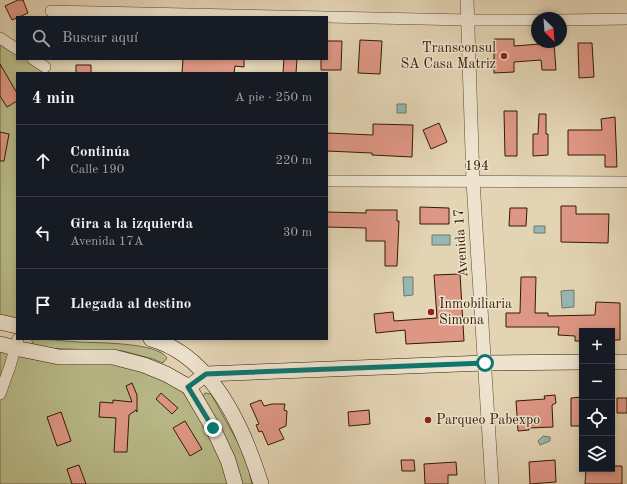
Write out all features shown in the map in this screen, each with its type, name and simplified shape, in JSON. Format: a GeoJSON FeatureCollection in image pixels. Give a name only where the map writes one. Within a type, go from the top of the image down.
{"type":"FeatureCollection","features":[{"type":"Feature","properties":{"kind":"main road"},"geometry":{"type":"LineString","coordinates":[[0,322],[16,326]]}},
{"type":"Feature","properties":{"kind":"main road"},"geometry":{"type":"LineString","coordinates":[[155,340],[165,344],[185,356],[206,374],[224,399],[239,426],[252,454],[261,484]]}},
{"type":"Feature","properties":{"kind":"main road"},"geometry":{"type":"LineString","coordinates":[[0,344],[17,344],[59,357],[113,357],[144,365],[166,374],[188,387],[213,428],[228,460],[235,484]]}},
{"type":"Feature","properties":{"kind":"main road"},"geometry":{"type":"LineString","coordinates":[[188,387],[206,374],[485,363],[579,362]]}},
{"type":"Feature","properties":{"kind":"main road"},"geometry":{"type":"LineString","coordinates":[[615,362],[627,362]]}},
{"type":"Feature","properties":{"kind":"street","name":"Avenida 17"},"geometry":{"type":"LineString","coordinates":[[467,0],[473,181],[492,484]]}},
{"type":"Feature","properties":{"kind":"street"},"geometry":{"type":"LineString","coordinates":[[51,9],[292,16]]}},
{"type":"Feature","properties":{"kind":"street"},"geometry":{"type":"LineString","coordinates":[[328,17],[531,20]]}},
{"type":"Feature","properties":{"kind":"street"},"geometry":{"type":"LineString","coordinates":[[567,20],[627,19]]}},
{"type":"Feature","properties":{"kind":"street"},"geometry":{"type":"LineString","coordinates":[[0,38],[16,48]]}},
{"type":"Feature","properties":{"kind":"street"},"geometry":{"type":"LineString","coordinates":[[35,60],[45,66]]}},
{"type":"Feature","properties":{"kind":"street","name":"194"},"geometry":{"type":"LineString","coordinates":[[328,181],[627,182]]}},
{"type":"Feature","properties":{"kind":"street"},"geometry":{"type":"LineString","coordinates":[[0,394],[17,344]]}},
{"type":"Feature","properties":{"kind":"green space"},"geometry":{"type":"Polygon","coordinates":[[[0,38],[16,48],[16,60],[34,60],[45,67],[44,72],[16,72],[16,326],[0,322],[0,38]]]}},
{"type":"Feature","properties":{"kind":"green space"},"geometry":{"type":"Polygon","coordinates":[[[32,340],[50,340],[126,344],[152,349],[161,353],[167,358],[163,363],[123,351],[41,348],[32,342],[32,340]]]}},
{"type":"Feature","properties":{"kind":"green space"},"geometry":{"type":"Polygon","coordinates":[[[0,344],[113,357],[189,387],[235,484],[0,484],[0,344]]]}},
{"type":"Feature","properties":{"kind":"green space"},"geometry":{"type":"Polygon","coordinates":[[[205,393],[211,394],[246,457],[252,484],[242,484],[202,397],[205,393]]]}},
{"type":"Feature","properties":{"kind":"water"},"geometry":{"type":"Polygon","coordinates":[[[397,104],[406,104],[406,113],[397,113],[397,104]]]}},
{"type":"Feature","properties":{"kind":"water"},"geometry":{"type":"Polygon","coordinates":[[[534,226],[545,226],[545,233],[534,233],[534,226]]]}},
{"type":"Feature","properties":{"kind":"water"},"geometry":{"type":"Polygon","coordinates":[[[432,235],[450,235],[450,245],[432,245],[432,235]]]}},
{"type":"Feature","properties":{"kind":"water"},"geometry":{"type":"Polygon","coordinates":[[[403,277],[413,277],[413,295],[404,296],[403,277]]]}},
{"type":"Feature","properties":{"kind":"water"},"geometry":{"type":"Polygon","coordinates":[[[574,290],[574,307],[562,308],[561,291],[574,290]]]}},
{"type":"Feature","properties":{"kind":"water"},"geometry":{"type":"Polygon","coordinates":[[[543,436],[550,437],[550,441],[540,445],[538,441],[543,436]]]}},
{"type":"Feature","properties":{"kind":"building"},"geometry":{"type":"Polygon","coordinates":[[[18,0],[23,0],[28,13],[21,16],[16,16],[16,18],[12,20],[5,6],[18,0]]]}},
{"type":"Feature","properties":{"kind":"building"},"geometry":{"type":"Polygon","coordinates":[[[494,39],[514,39],[514,46],[531,45],[531,48],[554,48],[556,70],[542,70],[541,60],[514,62],[514,72],[494,73],[494,39]]]}},
{"type":"Feature","properties":{"kind":"building"},"geometry":{"type":"Polygon","coordinates":[[[360,40],[382,41],[380,74],[358,73],[360,40]]]}},
{"type":"Feature","properties":{"kind":"building"},"geometry":{"type":"Polygon","coordinates":[[[328,41],[342,41],[341,70],[321,70],[321,60],[328,60],[328,41]]]}},
{"type":"Feature","properties":{"kind":"building"},"geometry":{"type":"Polygon","coordinates":[[[578,43],[592,43],[594,77],[579,78],[578,43]]]}},
{"type":"Feature","properties":{"kind":"building"},"geometry":{"type":"Polygon","coordinates":[[[183,60],[244,60],[244,67],[235,66],[234,72],[182,72],[183,60]]]}},
{"type":"Feature","properties":{"kind":"building"},"geometry":{"type":"Polygon","coordinates":[[[284,60],[297,60],[296,72],[283,72],[284,60]]]}},
{"type":"Feature","properties":{"kind":"building"},"geometry":{"type":"Polygon","coordinates":[[[0,64],[16,91],[16,102],[7,107],[0,96],[0,64]]]}},
{"type":"Feature","properties":{"kind":"building"},"geometry":{"type":"Polygon","coordinates":[[[76,65],[91,65],[91,72],[76,72],[76,65]]]}},
{"type":"Feature","properties":{"kind":"building"},"geometry":{"type":"Polygon","coordinates":[[[504,111],[517,111],[517,156],[505,156],[504,111]]]}},
{"type":"Feature","properties":{"kind":"building"},"geometry":{"type":"Polygon","coordinates":[[[539,114],[546,114],[548,155],[533,156],[533,134],[538,134],[539,114]]]}},
{"type":"Feature","properties":{"kind":"building"},"geometry":{"type":"Polygon","coordinates":[[[615,117],[617,167],[605,167],[605,155],[568,155],[568,130],[602,130],[601,119],[615,117]]]}},
{"type":"Feature","properties":{"kind":"building"},"geometry":{"type":"Polygon","coordinates":[[[439,123],[447,142],[431,149],[423,130],[439,123]]]}},
{"type":"Feature","properties":{"kind":"building"},"geometry":{"type":"Polygon","coordinates":[[[373,124],[413,125],[412,157],[328,151],[328,133],[373,135],[373,124]]]}},
{"type":"Feature","properties":{"kind":"building"},"geometry":{"type":"Polygon","coordinates":[[[0,132],[9,134],[4,161],[0,161],[0,132]]]}},
{"type":"Feature","properties":{"kind":"building"},"geometry":{"type":"Polygon","coordinates":[[[561,206],[576,206],[576,214],[609,214],[608,243],[561,242],[561,206]]]}},
{"type":"Feature","properties":{"kind":"building"},"geometry":{"type":"Polygon","coordinates":[[[420,207],[449,208],[449,224],[420,224],[420,207]]]}},
{"type":"Feature","properties":{"kind":"building"},"geometry":{"type":"Polygon","coordinates":[[[510,208],[527,208],[526,226],[509,226],[510,208]]]}},
{"type":"Feature","properties":{"kind":"building"},"geometry":{"type":"Polygon","coordinates":[[[366,210],[397,210],[397,221],[399,221],[397,266],[385,266],[385,241],[366,241],[366,228],[328,227],[328,212],[366,213],[366,210]]]}},
{"type":"Feature","properties":{"kind":"building"},"geometry":{"type":"Polygon","coordinates":[[[460,274],[464,341],[406,344],[405,330],[376,333],[374,314],[393,312],[394,321],[437,318],[434,275],[460,274]]]}},
{"type":"Feature","properties":{"kind":"building"},"geometry":{"type":"Polygon","coordinates":[[[521,277],[536,277],[535,313],[548,313],[548,316],[595,315],[596,302],[620,303],[620,340],[615,340],[615,328],[579,328],[579,341],[575,341],[575,336],[558,335],[559,327],[506,327],[506,313],[520,313],[521,277]]]}},
{"type":"Feature","properties":{"kind":"building"},"geometry":{"type":"Polygon","coordinates":[[[132,383],[137,395],[137,412],[136,410],[129,415],[127,452],[114,452],[116,418],[99,417],[100,402],[113,403],[113,400],[132,402],[126,386],[132,383]]]}},
{"type":"Feature","properties":{"kind":"building"},"geometry":{"type":"Polygon","coordinates":[[[161,393],[178,408],[172,414],[156,399],[161,393]]]}},
{"type":"Feature","properties":{"kind":"building"},"geometry":{"type":"Polygon","coordinates":[[[555,395],[556,403],[552,405],[553,427],[529,428],[529,430],[518,431],[516,401],[545,399],[544,396],[555,395]]]}},
{"type":"Feature","properties":{"kind":"building"},"geometry":{"type":"Polygon","coordinates":[[[579,397],[579,426],[571,426],[571,398],[579,397]]]}},
{"type":"Feature","properties":{"kind":"building"},"geometry":{"type":"Polygon","coordinates":[[[617,398],[627,398],[627,413],[617,413],[617,398]]]}},
{"type":"Feature","properties":{"kind":"building"},"geometry":{"type":"Polygon","coordinates":[[[261,400],[264,406],[272,404],[285,404],[284,410],[287,411],[286,426],[279,429],[284,439],[268,445],[262,431],[259,432],[256,425],[259,424],[250,404],[261,400]]]}},
{"type":"Feature","properties":{"kind":"building"},"geometry":{"type":"Polygon","coordinates":[[[369,410],[370,424],[349,426],[348,412],[369,410]]]}},
{"type":"Feature","properties":{"kind":"building"},"geometry":{"type":"Polygon","coordinates":[[[61,412],[71,441],[57,446],[47,417],[61,412]]]}},
{"type":"Feature","properties":{"kind":"building"},"geometry":{"type":"Polygon","coordinates":[[[185,421],[202,449],[190,456],[173,428],[185,421]]]}},
{"type":"Feature","properties":{"kind":"building"},"geometry":{"type":"Polygon","coordinates":[[[401,460],[414,460],[415,471],[402,471],[401,460]]]}},
{"type":"Feature","properties":{"kind":"building"},"geometry":{"type":"Polygon","coordinates":[[[555,460],[556,482],[530,484],[529,462],[555,460]]]}},
{"type":"Feature","properties":{"kind":"building"},"geometry":{"type":"Polygon","coordinates":[[[456,462],[457,475],[448,475],[448,484],[425,484],[424,464],[456,462]]]}},
{"type":"Feature","properties":{"kind":"building"},"geometry":{"type":"Polygon","coordinates":[[[79,465],[86,484],[72,484],[67,469],[79,465]]]}},
{"type":"Feature","properties":{"kind":"building"},"geometry":{"type":"Polygon","coordinates":[[[615,466],[622,466],[622,484],[585,484],[586,472],[615,472],[615,466]]]}},
{"type":"Feature","properties":{"kind":"place","name":"Transconsul SA Casa Matriz"},"geometry":{"type":"Point","coordinates":[504,56]}},
{"type":"Feature","properties":{"kind":"place","name":"Inmobiliaria Simona"},"geometry":{"type":"Point","coordinates":[431,312]}},
{"type":"Feature","properties":{"kind":"place","name":"Parqueo Pabexpo"},"geometry":{"type":"Point","coordinates":[428,420]}},
{"type":"Feature","properties":{"kind":"route"},"geometry":{"type":"LineString","coordinates":[[213,428],[188,387],[206,374],[485,363]]}}]}
